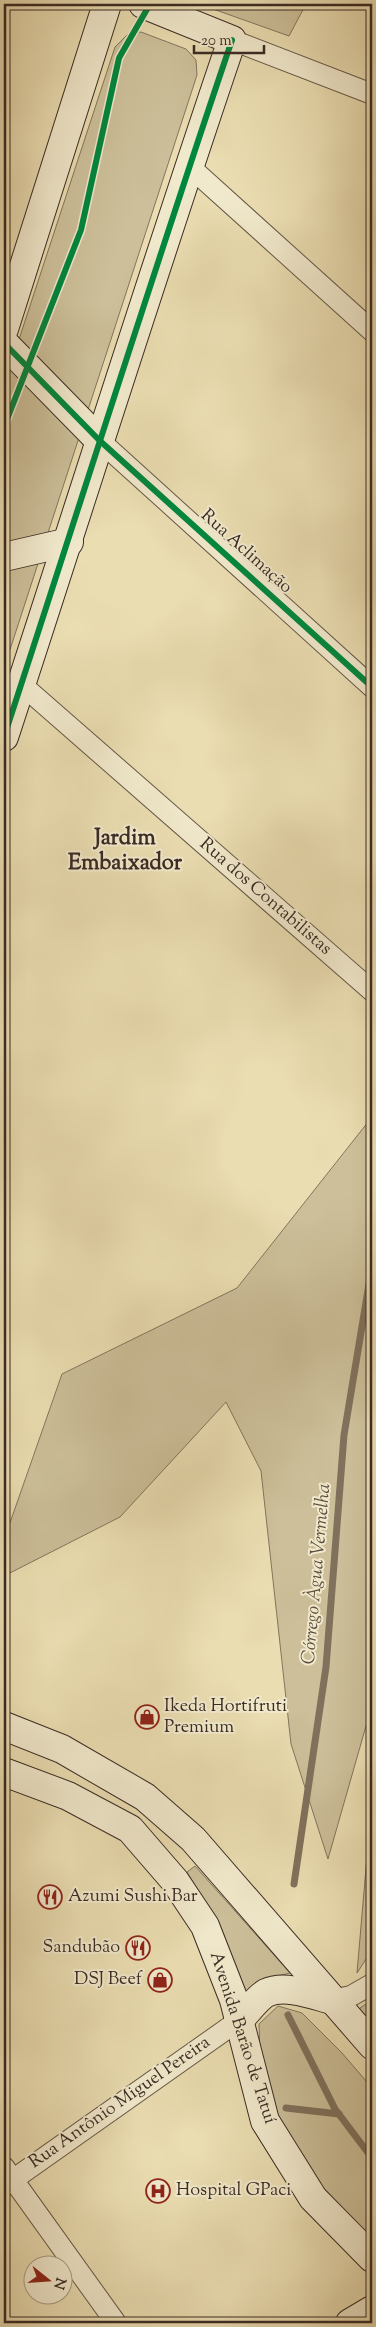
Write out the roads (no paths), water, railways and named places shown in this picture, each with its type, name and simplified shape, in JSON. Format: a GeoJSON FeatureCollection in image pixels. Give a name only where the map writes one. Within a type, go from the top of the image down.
{"type":"FeatureCollection","features":[{"type":"Feature","properties":{"kind":"street"},"geometry":{"type":"LineString","coordinates":[[4,329],[107,4]]}},
{"type":"Feature","properties":{"kind":"street"},"geometry":{"type":"LineString","coordinates":[[143,4],[372,94]]}},
{"type":"Feature","properties":{"kind":"street"},"geometry":{"type":"LineString","coordinates":[[4,737],[68,542],[99,440],[232,40]]}},
{"type":"Feature","properties":{"kind":"street"},"geometry":{"type":"LineString","coordinates":[[190,166],[372,332]]}},
{"type":"Feature","properties":{"kind":"street"},"geometry":{"type":"LineString","coordinates":[[4,343],[99,440]]}},
{"type":"Feature","properties":{"kind":"street","name":"Rua Aclimação"},"geometry":{"type":"LineString","coordinates":[[99,440],[372,687]]}},
{"type":"Feature","properties":{"kind":"street"},"geometry":{"type":"LineString","coordinates":[[4,557],[68,542]]}},
{"type":"Feature","properties":{"kind":"street","name":"Rua dos Contabilistas"},"geometry":{"type":"LineString","coordinates":[[21,684],[372,991]]}},
{"type":"Feature","properties":{"kind":"street"},"geometry":{"type":"LineString","coordinates":[[4,1726],[62,1749],[145,1797],[193,1839],[372,2045]]}},
{"type":"Feature","properties":{"kind":"street","name":"Avenida Barão de Tatuí"},"geometry":{"type":"LineString","coordinates":[[4,1772],[68,1796],[130,1829],[175,1881],[205,1926],[234,2000],[265,2121],[313,2198],[372,2258]]}},
{"type":"Feature","properties":{"kind":"street"},"geometry":{"type":"LineString","coordinates":[[238,2021],[265,1994],[276,1991],[298,1992],[332,2000],[351,1996],[372,1984]]}},
{"type":"Feature","properties":{"kind":"street","name":"Rua Antônio Miguel Pereira"},"geometry":{"type":"LineString","coordinates":[[7,2177],[238,2021]]}},
{"type":"Feature","properties":{"kind":"street"},"geometry":{"type":"LineString","coordinates":[[7,2177],[116,2323]]}},
{"type":"Feature","properties":{"kind":"street"},"geometry":{"type":"LineString","coordinates":[[350,2323],[372,2310]]}},
{"type":"Feature","properties":{"kind":"waterway","name":"Córrego Àgua Vermelha"},"geometry":{"type":"LineString","coordinates":[[294,1884],[326,1667],[344,1435],[372,1266]]}},
{"type":"Feature","properties":{"kind":"waterway","name":"Córrego Àgua Vermelha"},"geometry":{"type":"LineString","coordinates":[[288,2015],[335,2109],[372,2158]]}},
{"type":"Feature","properties":{"kind":"waterway"},"geometry":{"type":"LineString","coordinates":[[286,2108],[339,2114]]}},
{"type":"Feature","properties":{"kind":"place","name":"Ikeda Hortifruti Premium"},"geometry":{"type":"Point","coordinates":[147,1717]}},
{"type":"Feature","properties":{"kind":"place","name":"Azumi Sushi Bar"},"geometry":{"type":"Point","coordinates":[50,1897]}},
{"type":"Feature","properties":{"kind":"place","name":"Sandubão"},"geometry":{"type":"Point","coordinates":[138,1948]}},
{"type":"Feature","properties":{"kind":"place","name":"DSJ Beef"},"geometry":{"type":"Point","coordinates":[160,1980]}},
{"type":"Feature","properties":{"kind":"place","name":"Hospital GPaci"},"geometry":{"type":"Point","coordinates":[158,2191]}},
{"type":"Feature","properties":{"kind":"district","name":"Jardim Embaixador"},"geometry":{"type":"Point","coordinates":[125,852]}}]}
